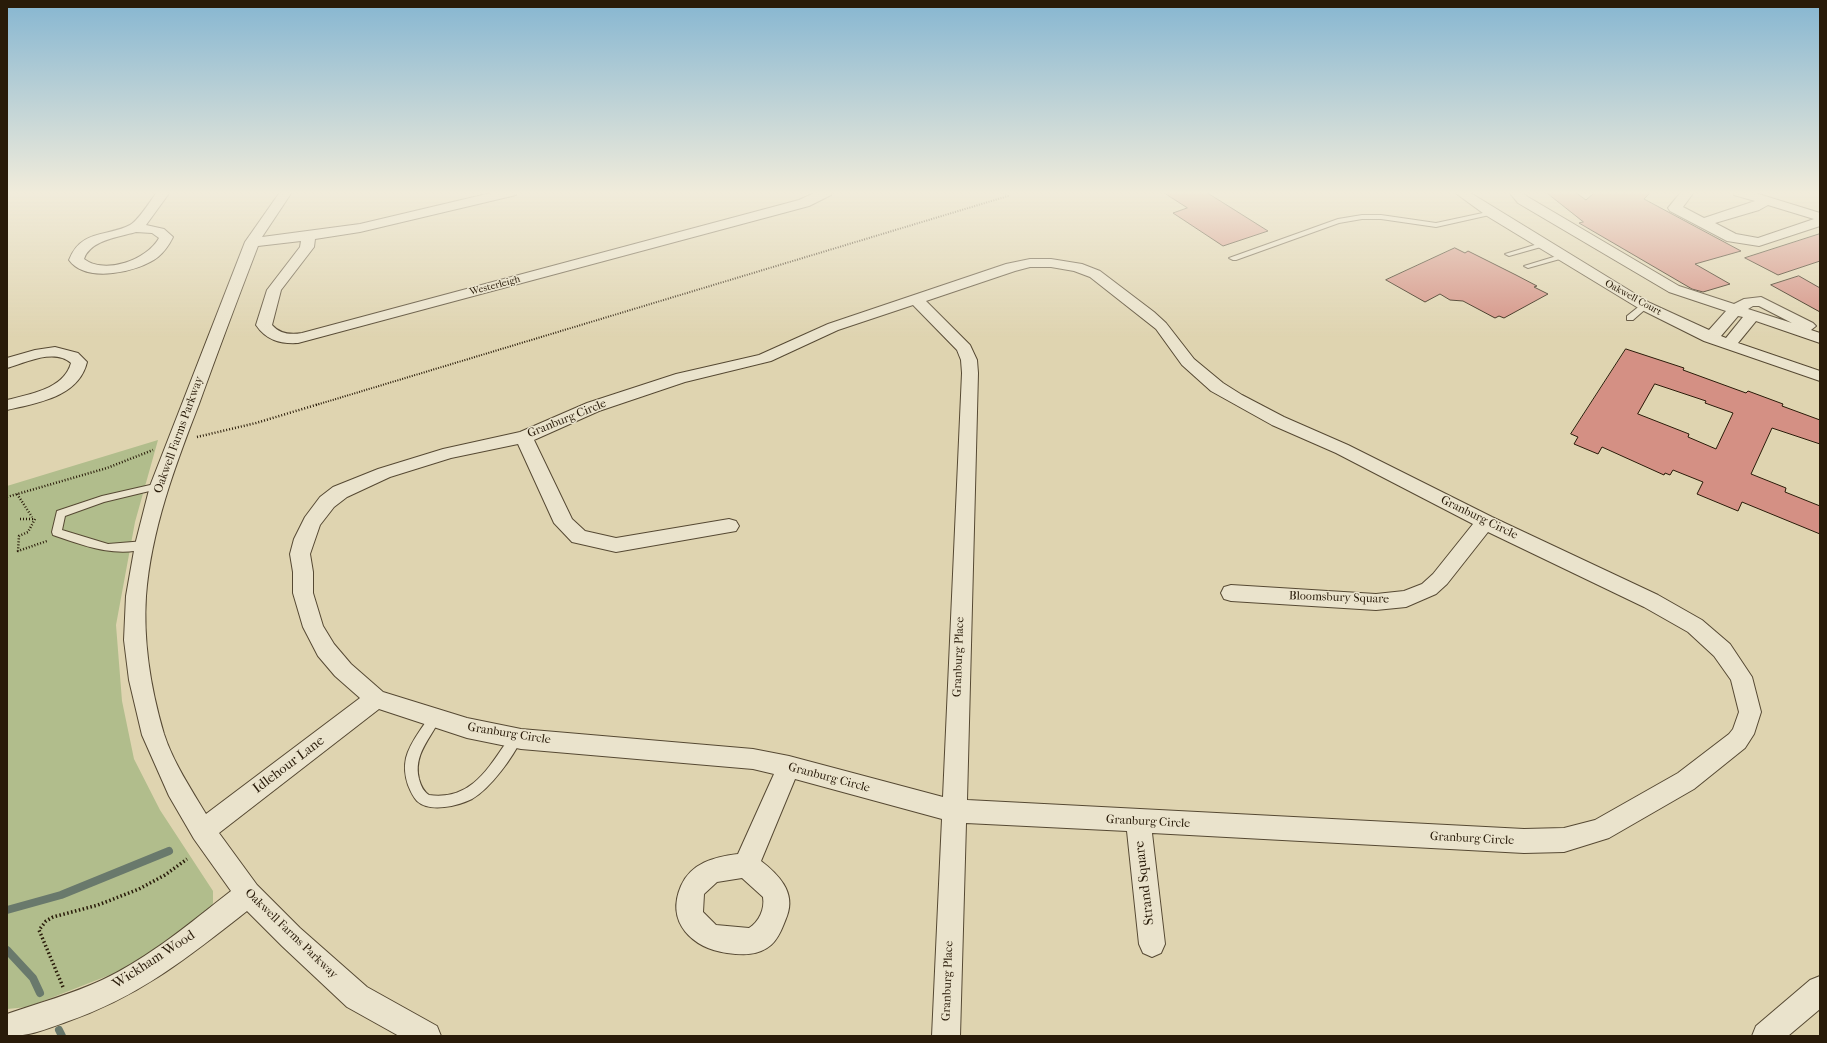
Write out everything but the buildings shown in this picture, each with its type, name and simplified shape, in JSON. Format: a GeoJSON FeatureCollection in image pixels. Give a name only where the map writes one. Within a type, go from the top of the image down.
{"type":"FeatureCollection","features":[{"type":"Feature","properties":{"kind":"street"},"geometry":{"type":"LineString","coordinates":[[95,241],[88,244],[79,252],[76,260],[80,266],[91,270],[113,269],[142,261],[156,253],[165,245],[166,241]]}},
{"type":"Feature","properties":{"kind":"street"},"geometry":{"type":"LineString","coordinates":[[252,242],[265,241]]}},
{"type":"Feature","properties":{"kind":"street","name":"Westerleigh"},"geometry":{"type":"LineString","coordinates":[[308,241],[307,247],[274,290],[266,313],[264,325],[267,330],[279,337],[295,339],[311,336],[664,241]]}},
{"type":"Feature","properties":{"kind":"street","name":"Oakwell Court"},"geometry":{"type":"LineString","coordinates":[[1537,241],[1646,306],[1710,338],[1820,376]]}},
{"type":"Feature","properties":{"kind":"street"},"geometry":{"type":"LineString","coordinates":[[1592,241],[1674,289],[1752,316],[1820,337]]}},
{"type":"Feature","properties":{"kind":"street"},"geometry":{"type":"LineString","coordinates":[[1750,241],[1759,242],[1763,241]]}},
{"type":"Feature","properties":{"kind":"street","name":"Oakwell Farms Parkway"},"geometry":{"type":"LineString","coordinates":[[252,242],[159,486],[145,545],[136,596],[135,640],[140,680],[153,735],[177,788],[203,831],[248,894],[291,937],[356,997],[410,1032]]}},
{"type":"Feature","properties":{"kind":"street","name":"Granburg Circle"},"geometry":{"type":"LineString","coordinates":[[1030,263],[1051,263],[1077,267],[1095,274],[1148,315],[1161,326],[1188,362],[1217,387],[1236,399],[1278,421],[1342,449],[1485,522],[1651,601],[1695,626],[1722,650],[1741,677],[1750,712],[1742,734],[1737,741],[1686,781],[1600,830],[1564,840],[1524,841],[1138,822],[954,810],[906,799],[789,766],[753,759],[516,738],[467,728],[434,719],[376,699],[343,670],[326,650],[313,627],[303,593],[303,572],[300,554],[304,539],[312,522],[327,502],[358,483],[384,473],[449,453],[524,437],[593,407],[682,378],[721,370],[765,358],[833,327],[1011,267],[1030,263]]}},
{"type":"Feature","properties":{"kind":"street","name":"Granburg Place"},"geometry":{"type":"LineString","coordinates":[[916,299],[964,348],[970,367],[946,1036]]}},
{"type":"Feature","properties":{"kind":"street"},"geometry":{"type":"LineString","coordinates":[[1710,338],[1735,310],[1749,302],[1761,301],[1806,325],[1820,337]]}},
{"type":"Feature","properties":{"kind":"street"},"geometry":{"type":"LineString","coordinates":[[1728,345],[1752,316]]}},
{"type":"Feature","properties":{"kind":"street"},"geometry":{"type":"LineString","coordinates":[[7,363],[50,353],[65,353],[75,356],[80,362],[79,370],[74,378],[61,387],[47,394],[7,405]]}},
{"type":"Feature","properties":{"kind":"street"},"geometry":{"type":"LineString","coordinates":[[524,437],[564,523],[579,537],[616,546],[729,526]]}},
{"type":"Feature","properties":{"kind":"street","name":"Bloomsbury Square"},"geometry":{"type":"LineString","coordinates":[[1231,593],[1376,602],[1406,599],[1429,589],[1440,579],[1485,522]]}},
{"type":"Feature","properties":{"kind":"street","name":"Idlehour Lane"},"geometry":{"type":"LineString","coordinates":[[203,831],[376,699]]}},
{"type":"Feature","properties":{"kind":"street"},"geometry":{"type":"LineString","coordinates":[[746,865],[789,766]]}},
{"type":"Feature","properties":{"kind":"street","name":"Strand Square"},"geometry":{"type":"LineString","coordinates":[[1138,822],[1152,944]]}},
{"type":"Feature","properties":{"kind":"street","name":"Wickham Wood"},"geometry":{"type":"LineString","coordinates":[[7,1028],[93,998],[127,982],[175,949],[248,894]]}},
{"type":"Feature","properties":{"kind":"street"},"geometry":{"type":"LineString","coordinates":[[1766,1036],[1820,990]]}},
{"type":"Feature","properties":{"kind":"lane"},"geometry":{"type":"LineString","coordinates":[[1233,258],[1281,241]]}},
{"type":"Feature","properties":{"kind":"lane"},"geometry":{"type":"LineString","coordinates":[[1509,254],[1544,245]]}},
{"type":"Feature","properties":{"kind":"lane"},"geometry":{"type":"LineString","coordinates":[[1528,266],[1563,257]]}},
{"type":"Feature","properties":{"kind":"lane"},"geometry":{"type":"LineString","coordinates":[[1630,318],[1646,306]]}},
{"type":"Feature","properties":{"kind":"lane"},"geometry":{"type":"LineString","coordinates":[[145,545],[108,548],[57,532],[61,514],[102,500],[159,486]]}},
{"type":"Feature","properties":{"kind":"lane"},"geometry":{"type":"LineString","coordinates":[[434,719],[412,759],[412,778],[420,795],[427,800],[447,800],[468,795],[486,780],[516,738]]}},
{"type":"Feature","properties":{"kind":"path"},"geometry":{"type":"LineString","coordinates":[[197,437],[256,423],[860,241]]}},
{"type":"Feature","properties":{"kind":"path"},"geometry":{"type":"LineString","coordinates":[[7,497],[107,468],[153,450]]}},
{"type":"Feature","properties":{"kind":"path"},"geometry":{"type":"LineString","coordinates":[[16,494],[32,518],[35,519],[30,530],[19,536],[18,551],[54,539]]}},
{"type":"Feature","properties":{"kind":"path"},"geometry":{"type":"LineString","coordinates":[[20,519],[32,518]]}},
{"type":"Feature","properties":{"kind":"path"},"geometry":{"type":"LineString","coordinates":[[63,989],[39,930],[42,924],[54,916],[86,909],[122,896],[165,876],[187,859]]}},
{"type":"Feature","properties":{"kind":"green space"},"geometry":{"type":"Polygon","coordinates":[[[158,440],[135,522],[116,625],[122,701],[134,759],[160,810],[213,891],[213,903],[210,910],[130,967],[28,1007],[7,1009],[7,486],[158,440]]]}},
{"type":"Feature","properties":{"kind":"waterway"},"geometry":{"type":"LineString","coordinates":[[7,910],[61,895],[169,851]]}},
{"type":"Feature","properties":{"kind":"waterway"},"geometry":{"type":"LineString","coordinates":[[7,950],[33,978],[40,993]]}},
{"type":"Feature","properties":{"kind":"waterway"},"geometry":{"type":"LineString","coordinates":[[59,1030],[62,1036]]}}]}
